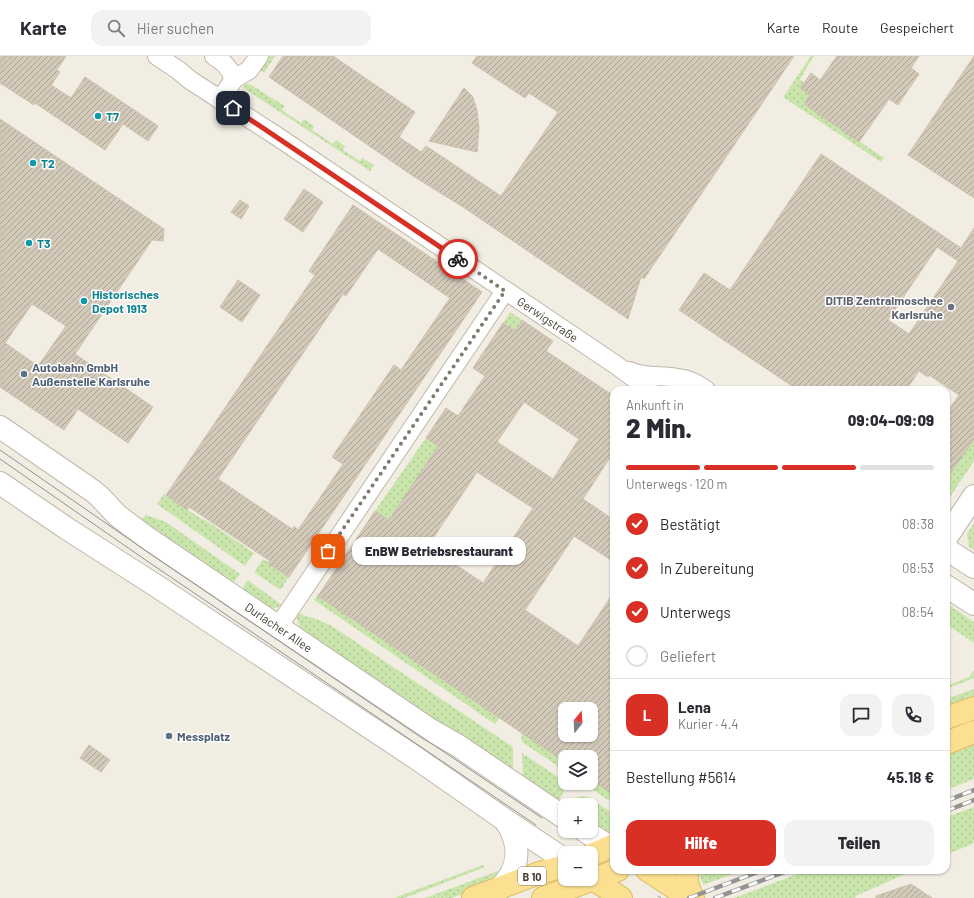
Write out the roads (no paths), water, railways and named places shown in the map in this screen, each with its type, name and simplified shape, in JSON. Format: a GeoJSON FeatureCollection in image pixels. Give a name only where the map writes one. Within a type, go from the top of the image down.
{"type":"FeatureCollection","features":[{"type":"Feature","properties":{"kind":"main road"},"geometry":{"type":"LineString","coordinates":[[950,717],[974,708]]}},
{"type":"Feature","properties":{"kind":"main road"},"geometry":{"type":"LineString","coordinates":[[950,742],[974,732]]}},
{"type":"Feature","properties":{"kind":"main road","name":"B 10"},"geometry":{"type":"LineString","coordinates":[[473,898],[539,873],[558,868]]}},
{"type":"Feature","properties":{"kind":"main road"},"geometry":{"type":"LineString","coordinates":[[598,877],[610,873]]}},
{"type":"Feature","properties":{"kind":"main road"},"geometry":{"type":"LineString","coordinates":[[653,874],[692,898]]}},
{"type":"Feature","properties":{"kind":"main road"},"geometry":{"type":"LineString","coordinates":[[687,874],[686,880],[692,898]]}},
{"type":"Feature","properties":{"kind":"main road"},"geometry":{"type":"LineString","coordinates":[[598,882],[622,898]]}},
{"type":"Feature","properties":{"kind":"main road","name":"B 10"},"geometry":{"type":"LineString","coordinates":[[543,898],[575,886]]}},
{"type":"Feature","properties":{"kind":"street","name":"Gerwigstraße"},"geometry":{"type":"LineString","coordinates":[[157,56],[190,80],[278,137],[616,365],[645,386]]}},
{"type":"Feature","properties":{"kind":"street"},"geometry":{"type":"LineString","coordinates":[[214,56],[227,66],[234,79]]}},
{"type":"Feature","properties":{"kind":"street"},"geometry":{"type":"LineString","coordinates":[[220,100],[234,79],[249,70],[259,56]]}},
{"type":"Feature","properties":{"kind":"street"},"geometry":{"type":"LineString","coordinates":[[278,627],[505,291]]}},
{"type":"Feature","properties":{"kind":"street","name":"Gerwigstraße"},"geometry":{"type":"LineString","coordinates":[[616,365],[637,374],[680,378],[700,386]]}},
{"type":"Feature","properties":{"kind":"street","name":"Durlacher Allee"},"geometry":{"type":"LineString","coordinates":[[0,428],[93,491],[118,516],[131,526],[429,729],[457,745],[558,813]]}},
{"type":"Feature","properties":{"kind":"street"},"geometry":{"type":"LineString","coordinates":[[1,486],[155,585],[416,758],[558,855]]}},
{"type":"Feature","properties":{"kind":"street"},"geometry":{"type":"LineString","coordinates":[[950,532],[974,496]]}},
{"type":"Feature","properties":{"kind":"street"},"geometry":{"type":"LineString","coordinates":[[950,552],[974,567]]}},
{"type":"Feature","properties":{"kind":"street"},"geometry":{"type":"LineString","coordinates":[[950,589],[974,604]]}},
{"type":"Feature","properties":{"kind":"street"},"geometry":{"type":"LineString","coordinates":[[500,888],[506,882],[514,868],[517,852],[514,835],[505,820]]}},
{"type":"Feature","properties":{"kind":"street"},"geometry":{"type":"LineString","coordinates":[[594,838],[607,849]]}},
{"type":"Feature","properties":{"kind":"tram line"},"geometry":{"type":"LineString","coordinates":[[0,450],[152,555],[542,818]]}},
{"type":"Feature","properties":{"kind":"tram line"},"geometry":{"type":"LineString","coordinates":[[0,459],[147,561],[536,825]]}},
{"type":"Feature","properties":{"kind":"railway"},"geometry":{"type":"LineString","coordinates":[[950,799],[974,790]]}},
{"type":"Feature","properties":{"kind":"railway"},"geometry":{"type":"LineString","coordinates":[[950,809],[974,800]]}},
{"type":"Feature","properties":{"kind":"railway"},"geometry":{"type":"LineString","coordinates":[[689,898],[752,874]]}},
{"type":"Feature","properties":{"kind":"railway"},"geometry":{"type":"LineString","coordinates":[[715,898],[779,874]]}},
{"type":"Feature","properties":{"kind":"place","name":"T7"},"geometry":{"type":"Point","coordinates":[98,116]}},
{"type":"Feature","properties":{"kind":"place","name":"T2"},"geometry":{"type":"Point","coordinates":[33,163]}},
{"type":"Feature","properties":{"kind":"place","name":"T3"},"geometry":{"type":"Point","coordinates":[29,243]}},
{"type":"Feature","properties":{"kind":"place","name":"Historisches Depot 1913"},"geometry":{"type":"Point","coordinates":[84,301]}},
{"type":"Feature","properties":{"kind":"place","name":"DITIB Zentralmoschee Karlsruhe"},"geometry":{"type":"Point","coordinates":[951,307]}},
{"type":"Feature","properties":{"kind":"place","name":"Autobahn GmbH Außenstelle Karlsruhe"},"geometry":{"type":"Point","coordinates":[24,374]}},
{"type":"Feature","properties":{"kind":"place","name":"EnBW Betriebsrestaurant"},"geometry":{"type":"Point","coordinates":[328,551]}},
{"type":"Feature","properties":{"kind":"place","name":"Messplatz"},"geometry":{"type":"Point","coordinates":[169,736]}}]}
